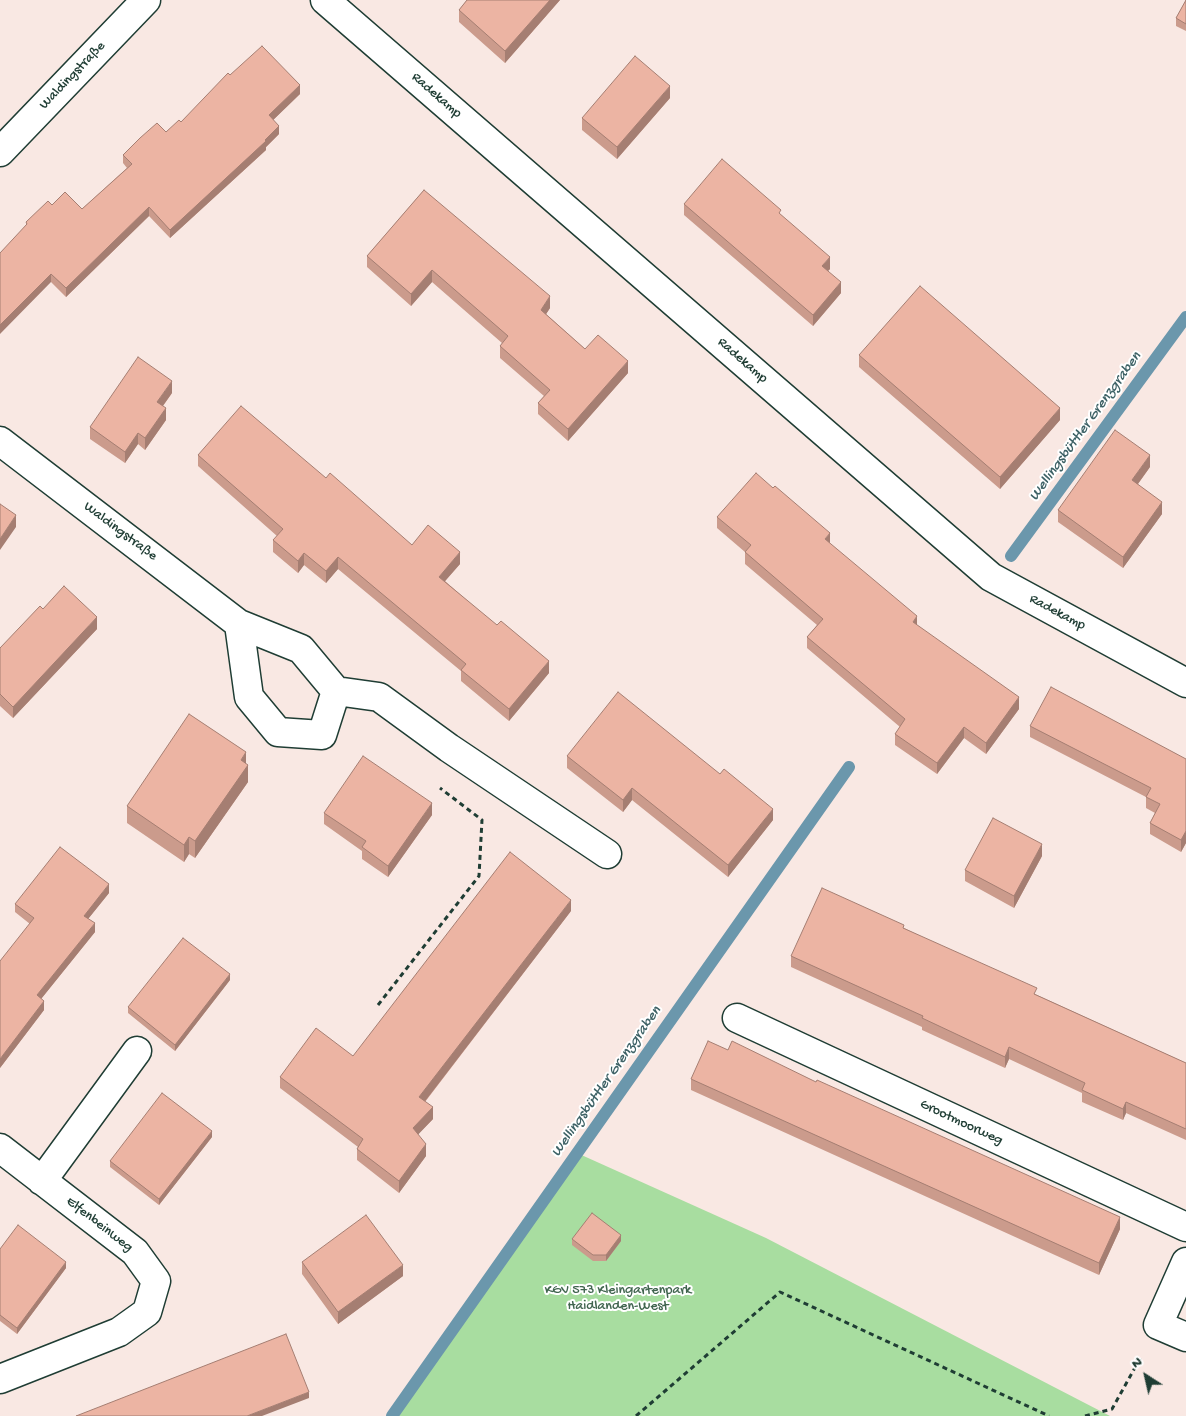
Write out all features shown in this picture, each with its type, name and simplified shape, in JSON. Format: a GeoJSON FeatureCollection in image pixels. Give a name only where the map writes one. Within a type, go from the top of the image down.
{"type":"FeatureCollection","features":[{"type":"Feature","properties":{"kind":"street","name":"Waldingstraße"},"geometry":{"type":"LineString","coordinates":[[0,152],[146,0]]}},
{"type":"Feature","properties":{"kind":"street","name":"Radekamp"},"geometry":{"type":"LineString","coordinates":[[326,0],[991,577],[1186,683]]}},
{"type":"Feature","properties":{"kind":"street","name":"Waldingstraße"},"geometry":{"type":"LineString","coordinates":[[0,441],[239,624],[301,649],[336,691]]}},
{"type":"Feature","properties":{"kind":"street"},"geometry":{"type":"LineString","coordinates":[[239,624],[249,697],[278,732],[322,735],[336,691],[379,697],[449,748],[607,854]]}},
{"type":"Feature","properties":{"kind":"street","name":"Grootmoorweg"},"geometry":{"type":"LineString","coordinates":[[737,1018],[1186,1228]]}},
{"type":"Feature","properties":{"kind":"street"},"geometry":{"type":"LineString","coordinates":[[42,1181],[137,1051]]}},
{"type":"Feature","properties":{"kind":"street","name":"Elfenbeinweg"},"geometry":{"type":"LineString","coordinates":[[0,1148],[135,1252],[156,1281],[147,1312],[119,1332],[0,1379]]}},
{"type":"Feature","properties":{"kind":"street"},"geometry":{"type":"LineString","coordinates":[[1186,1262],[1158,1325],[1186,1337]]}},
{"type":"Feature","properties":{"kind":"path"},"geometry":{"type":"LineString","coordinates":[[378,1005],[479,876],[482,820],[434,784]]}},
{"type":"Feature","properties":{"kind":"path"},"geometry":{"type":"LineString","coordinates":[[636,1416],[780,1292],[1049,1416]]}},
{"type":"Feature","properties":{"kind":"path"},"geometry":{"type":"LineString","coordinates":[[1085,1416],[1112,1409],[1158,1325]]}},
{"type":"Feature","properties":{"kind":"green space","name":"KGV 573 Kleingartenpark Haidlanden-West"},"geometry":{"type":"Polygon","coordinates":[[[577,1153],[766,1238],[1110,1416],[389,1416],[577,1153]]]}},
{"type":"Feature","properties":{"kind":"building"},"geometry":{"type":"Polygon","coordinates":[[[467,0],[550,0],[505,51],[459,10],[467,0]]]}},
{"type":"Feature","properties":{"kind":"building"},"geometry":{"type":"Polygon","coordinates":[[[1186,0],[1186,24],[1176,18],[1186,0]]]}},
{"type":"Feature","properties":{"kind":"building"},"geometry":{"type":"Polygon","coordinates":[[[262,46],[300,85],[269,115],[279,126],[266,141],[170,230],[149,207],[66,288],[51,274],[0,325],[0,253],[27,224],[26,222],[48,201],[52,205],[65,192],[82,209],[132,164],[123,155],[140,138],[157,123],[166,132],[179,120],[181,122],[228,73],[230,75],[262,46]]]}},
{"type":"Feature","properties":{"kind":"building"},"geometry":{"type":"Polygon","coordinates":[[[635,56],[670,86],[617,147],[582,118],[635,56]]]}},
{"type":"Feature","properties":{"kind":"building"},"geometry":{"type":"Polygon","coordinates":[[[722,159],[781,210],[779,213],[830,257],[822,266],[841,282],[813,315],[684,204],[722,159]]]}},
{"type":"Feature","properties":{"kind":"building"},"geometry":{"type":"Polygon","coordinates":[[[424,190],[550,296],[541,310],[585,349],[598,335],[628,361],[568,429],[538,403],[550,390],[500,346],[508,336],[432,270],[411,294],[367,256],[424,190]]]}},
{"type":"Feature","properties":{"kind":"building"},"geometry":{"type":"Polygon","coordinates":[[[920,286],[1060,408],[1000,477],[859,355],[920,286]]]}},
{"type":"Feature","properties":{"kind":"building"},"geometry":{"type":"Polygon","coordinates":[[[138,357],[172,381],[157,402],[166,408],[145,438],[138,433],[125,452],[90,427],[138,357]]]}},
{"type":"Feature","properties":{"kind":"building"},"geometry":{"type":"Polygon","coordinates":[[[241,406],[326,478],[330,473],[412,545],[428,525],[460,552],[439,577],[497,625],[501,621],[549,661],[509,709],[461,670],[466,664],[338,557],[326,571],[304,553],[298,561],[273,540],[283,529],[198,455],[241,406]]]}},
{"type":"Feature","properties":{"kind":"building"},"geometry":{"type":"Polygon","coordinates":[[[1115,430],[1150,455],[1132,480],[1162,502],[1123,557],[1058,510],[1115,430]]]}},
{"type":"Feature","properties":{"kind":"building"},"geometry":{"type":"Polygon","coordinates":[[[756,473],[773,488],[775,486],[830,533],[825,539],[917,616],[913,622],[1019,697],[986,743],[964,727],[937,763],[895,734],[905,719],[807,637],[823,619],[745,552],[751,545],[717,517],[756,473]]]}},
{"type":"Feature","properties":{"kind":"building"},"geometry":{"type":"Polygon","coordinates":[[[0,504],[16,515],[0,539],[0,504]]]}},
{"type":"Feature","properties":{"kind":"building"},"geometry":{"type":"Polygon","coordinates":[[[64,586],[97,617],[13,707],[0,694],[0,648],[40,606],[43,609],[64,586]]]}},
{"type":"Feature","properties":{"kind":"building"},"geometry":{"type":"Polygon","coordinates":[[[1051,687],[1186,759],[1186,831],[1181,840],[1150,823],[1160,804],[1146,797],[1151,788],[1030,726],[1051,687]]]}},
{"type":"Feature","properties":{"kind":"building"},"geometry":{"type":"Polygon","coordinates":[[[618,692],[720,774],[724,769],[773,809],[728,865],[632,788],[623,800],[567,756],[618,692]]]}},
{"type":"Feature","properties":{"kind":"building"},"geometry":{"type":"Polygon","coordinates":[[[189,714],[246,752],[241,760],[248,765],[195,841],[189,837],[184,845],[127,806],[189,714]]]}},
{"type":"Feature","properties":{"kind":"building"},"geometry":{"type":"Polygon","coordinates":[[[363,756],[432,803],[388,866],[362,847],[366,841],[324,813],[363,756]]]}},
{"type":"Feature","properties":{"kind":"building"},"geometry":{"type":"Polygon","coordinates":[[[993,818],[1042,844],[1014,896],[965,870],[993,818]]]}},
{"type":"Feature","properties":{"kind":"building"},"geometry":{"type":"Polygon","coordinates":[[[60,847],[109,884],[84,916],[95,923],[37,995],[44,1001],[0,1059],[0,961],[34,918],[15,904],[60,847]]]}},
{"type":"Feature","properties":{"kind":"building"},"geometry":{"type":"Polygon","coordinates":[[[510,852],[571,900],[419,1097],[433,1107],[413,1128],[426,1144],[399,1181],[357,1149],[363,1139],[280,1077],[316,1028],[353,1056],[510,852]]]}},
{"type":"Feature","properties":{"kind":"building"},"geometry":{"type":"Polygon","coordinates":[[[822,888],[904,925],[903,928],[1037,988],[1034,994],[1186,1063],[1186,1129],[1126,1102],[1123,1109],[1082,1090],[1085,1083],[1009,1047],[1005,1057],[922,1018],[923,1016],[791,956],[822,888]]]}},
{"type":"Feature","properties":{"kind":"building"},"geometry":{"type":"Polygon","coordinates":[[[183,938],[230,974],[175,1045],[128,1007],[183,938]]]}},
{"type":"Feature","properties":{"kind":"building"},"geometry":{"type":"Polygon","coordinates":[[[708,1041],[728,1050],[732,1041],[816,1082],[817,1080],[1120,1217],[1099,1263],[691,1079],[708,1041]]]}},
{"type":"Feature","properties":{"kind":"building"},"geometry":{"type":"Polygon","coordinates":[[[162,1093],[212,1131],[159,1199],[110,1161],[162,1093]]]}},
{"type":"Feature","properties":{"kind":"building"},"geometry":{"type":"Polygon","coordinates":[[[592,1213],[621,1235],[606,1255],[593,1255],[572,1239],[592,1213]]]}},
{"type":"Feature","properties":{"kind":"building"},"geometry":{"type":"Polygon","coordinates":[[[366,1215],[403,1265],[338,1312],[302,1262],[366,1215]]]}},
{"type":"Feature","properties":{"kind":"building"},"geometry":{"type":"Polygon","coordinates":[[[18,1225],[66,1262],[17,1328],[0,1315],[0,1249],[18,1225]]]}},
{"type":"Feature","properties":{"kind":"building"},"geometry":{"type":"Polygon","coordinates":[[[286,1334],[309,1392],[247,1416],[76,1416],[286,1334]]]}},
{"type":"Feature","properties":{"kind":"waterway","name":"Wellingsbüttler Grenzgraben"},"geometry":{"type":"LineString","coordinates":[[1011,556],[1186,317]]}},
{"type":"Feature","properties":{"kind":"waterway","name":"Wellingsbüttler Grenzgraben"},"geometry":{"type":"LineString","coordinates":[[392,1416],[849,767]]}}]}
